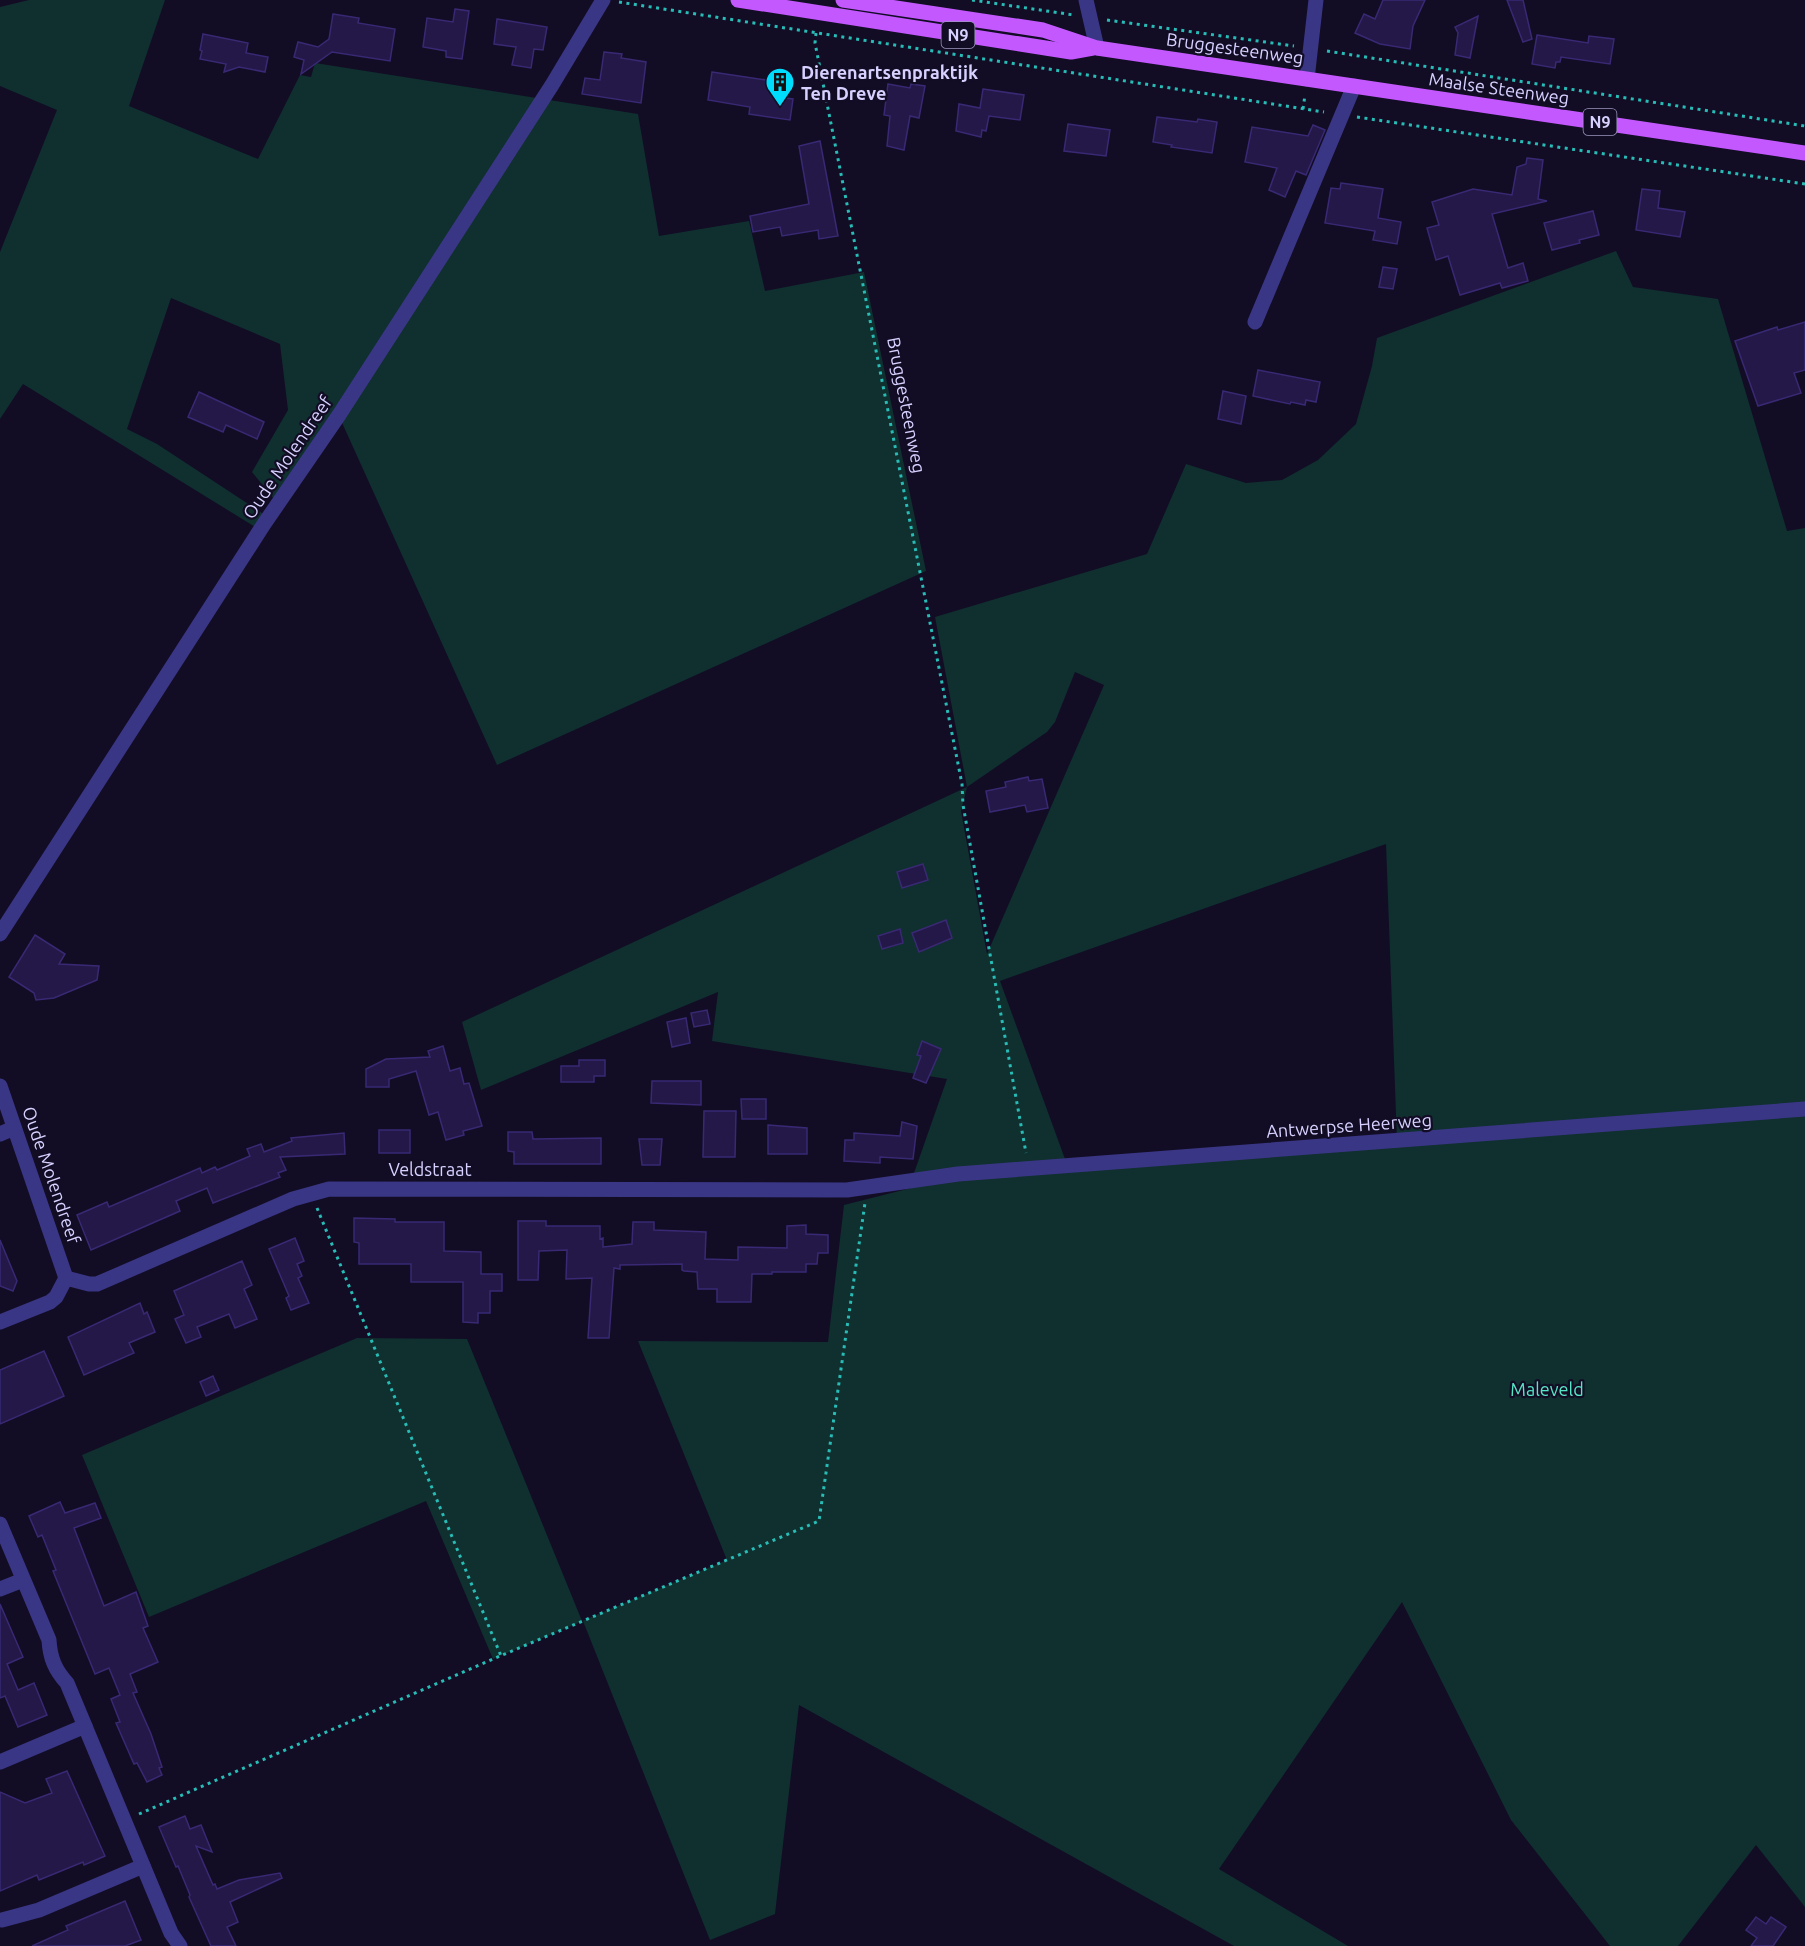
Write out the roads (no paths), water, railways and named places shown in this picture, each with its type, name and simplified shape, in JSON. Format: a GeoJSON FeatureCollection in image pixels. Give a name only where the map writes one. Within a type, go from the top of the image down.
{"type":"FeatureCollection","features":[{"type":"Feature","properties":{"kind":"main road","name":"Bruggesteenweg"},"geometry":{"type":"LineString","coordinates":[[738,0],[795,5],[818,13],[1071,52],[1097,48]]}},
{"type":"Feature","properties":{"kind":"main road","name":"Bruggesteenweg"},"geometry":{"type":"LineString","coordinates":[[843,0],[1043,30],[1097,48],[1360,87]]}},
{"type":"Feature","properties":{"kind":"main road","name":"Maalse Steenweg"},"geometry":{"type":"LineString","coordinates":[[1360,87],[1805,153]]}},
{"type":"Feature","properties":{"kind":"street"},"geometry":{"type":"LineString","coordinates":[[1086,0],[1097,48]]}},
{"type":"Feature","properties":{"kind":"street"},"geometry":{"type":"LineString","coordinates":[[1307,79],[1316,0]]}},
{"type":"Feature","properties":{"kind":"street","name":"Oude Molendreef"},"geometry":{"type":"LineString","coordinates":[[0,934],[257,534],[358,386],[552,85],[610,1]]}},
{"type":"Feature","properties":{"kind":"street"},"geometry":{"type":"LineString","coordinates":[[1255,322],[1342,115],[1360,87]]}},
{"type":"Feature","properties":{"kind":"street","name":"Oude Molendreef"},"geometry":{"type":"LineString","coordinates":[[0,1086],[7,1131],[66,1278]]}},
{"type":"Feature","properties":{"kind":"street","name":"Antwerpse Heerweg"},"geometry":{"type":"LineString","coordinates":[[896,1182],[958,1174],[1805,1109]]}},
{"type":"Feature","properties":{"kind":"street","name":"Veldstraat"},"geometry":{"type":"LineString","coordinates":[[66,1278],[97,1284],[293,1199],[329,1190],[360,1188],[847,1190],[896,1182]]}},
{"type":"Feature","properties":{"kind":"street"},"geometry":{"type":"LineString","coordinates":[[0,1322],[50,1302],[57,1297],[66,1278]]}},
{"type":"Feature","properties":{"kind":"street"},"geometry":{"type":"LineString","coordinates":[[0,1524],[48,1640],[50,1654],[57,1672],[67,1683],[171,1933],[180,1946]]}},
{"type":"Feature","properties":{"kind":"street"},"geometry":{"type":"LineString","coordinates":[[0,1589],[23,1580]]}},
{"type":"Feature","properties":{"kind":"street"},"geometry":{"type":"LineString","coordinates":[[0,1762],[85,1726]]}},
{"type":"Feature","properties":{"kind":"street"},"geometry":{"type":"LineString","coordinates":[[2,1920],[39,1910],[143,1866]]}},
{"type":"Feature","properties":{"kind":"place","name":"Dierenartsenpraktijk Ten Dreve"},"geometry":{"type":"Point","coordinates":[780,108]}},
{"type":"Feature","properties":{"kind":"park label","name":"Maleveld"},"geometry":{"type":"Point","coordinates":[1547,1389]}}]}
